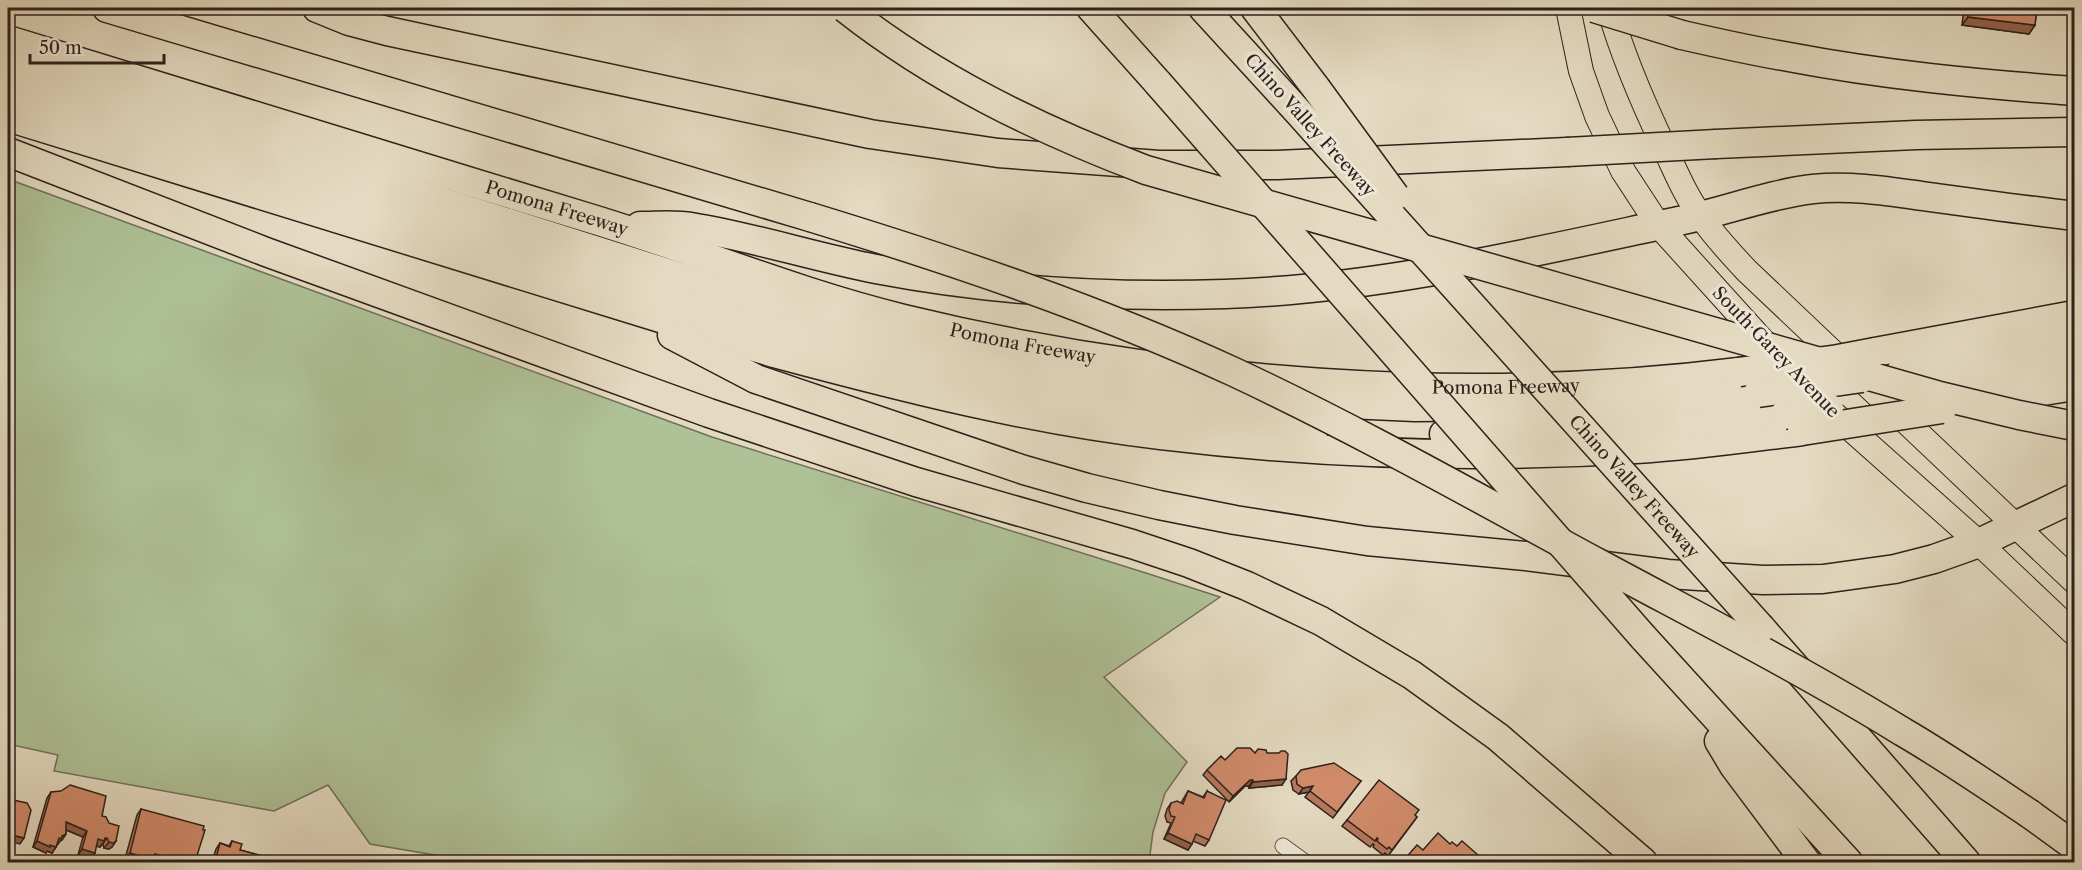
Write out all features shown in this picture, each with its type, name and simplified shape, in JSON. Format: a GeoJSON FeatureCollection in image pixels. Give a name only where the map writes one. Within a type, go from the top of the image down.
{"type":"FeatureCollection","features":[{"type":"Feature","properties":{"kind":"highway"},"geometry":{"type":"LineString","coordinates":[[108,8],[902,245],[1058,298],[1221,366],[1295,401],[1828,688],[1903,731],[2030,814],[2074,846]]}},
{"type":"Feature","properties":{"kind":"highway"},"geometry":{"type":"LineString","coordinates":[[317,8],[349,21],[410,36],[870,134],[998,153],[1159,165],[1277,165],[1916,135],[2074,132]]}},
{"type":"Feature","properties":{"kind":"highway"},"geometry":{"type":"LineString","coordinates":[[845,8],[919,61],[985,99],[1079,144],[1146,170],[1936,395],[2074,426]]}},
{"type":"Feature","properties":{"kind":"highway"},"geometry":{"type":"LineString","coordinates":[[1090,8],[1687,687],[1848,862]]}},
{"type":"Feature","properties":{"kind":"highway","name":"Chino Valley Freeway"},"geometry":{"type":"LineString","coordinates":[[1203,8],[1761,628],[1966,862]]}},
{"type":"Feature","properties":{"kind":"highway"},"geometry":{"type":"LineString","coordinates":[[1255,8],[1414,222],[1456,287]]}},
{"type":"Feature","properties":{"kind":"highway"},"geometry":{"type":"LineString","coordinates":[[1594,8],[1682,35],[1790,57],[1896,74],[2074,92]]}},
{"type":"Feature","properties":{"kind":"highway","name":"Pomona Freeway"},"geometry":{"type":"LineString","coordinates":[[8,40],[614,225],[800,290],[903,319],[1018,343],[1130,362],[1294,381],[1472,387],[1619,383],[1694,378],[1833,360],[2074,315]]}},
{"type":"Feature","properties":{"kind":"highway"},"geometry":{"type":"LineString","coordinates":[[8,65],[756,301],[898,340],[1007,364],[1173,389],[1257,400],[1415,408],[1610,405],[1758,393],[1900,373],[2074,342]]}},
{"type":"Feature","properties":{"kind":"highway"},"geometry":{"type":"LineString","coordinates":[[8,89],[803,339],[924,371],[1054,398],[1196,418],[1310,430],[1421,434],[1623,430],[1793,423]]}},
{"type":"Feature","properties":{"kind":"highway"},"geometry":{"type":"LineString","coordinates":[[8,117],[614,305],[886,383],[1040,416],[1159,435],[1336,451],[1546,453],[1694,444],[1793,423],[1932,401],[2074,386]]}},
{"type":"Feature","properties":{"kind":"highway"},"geometry":{"type":"LineString","coordinates":[[8,152],[266,252],[709,413],[916,482],[1132,544],[1247,586],[1321,621],[1412,675],[1498,737],[1642,862]]}},
{"type":"Feature","properties":{"kind":"highway"},"geometry":{"type":"LineString","coordinates":[[614,225],[688,226],[873,268],[983,286],[1085,294],[1153,296],[1291,290],[1393,279],[1659,226],[1814,189],[1833,188],[1897,193],[2074,216]]}},
{"type":"Feature","properties":{"kind":"highway"},"geometry":{"type":"LineString","coordinates":[[614,305],[756,379],[1013,467],[1087,488],[1245,522],[1367,541],[1526,556],[1668,574],[1763,580],[1823,579],[1895,569],[1934,559],[1979,543],[2074,498]]}},
{"type":"Feature","properties":{"kind":"highway"},"geometry":{"type":"LineString","coordinates":[[1932,401],[2074,365]]}},
{"type":"Feature","properties":{"kind":"highway"},"geometry":{"type":"LineString","coordinates":[[1687,687],[1734,766],[1806,862]]}},
{"type":"Feature","properties":{"kind":"main road","name":"South Garey Avenue"},"geometry":{"type":"LineString","coordinates":[[1568,8],[1581,71],[1597,116],[1623,171],[1659,226],[1816,398],[1979,543],[2074,633]]}},
{"type":"Feature","properties":{"kind":"main road","name":"South Garey Avenue"},"geometry":{"type":"LineString","coordinates":[[1609,8],[1620,47],[1643,104],[1681,182],[1701,217],[1747,271],[2074,581]]}},
{"type":"Feature","properties":{"kind":"street"},"geometry":{"type":"LineString","coordinates":[[1283,846],[1305,862]]}},
{"type":"Feature","properties":{"kind":"green space"},"geometry":{"type":"Polygon","coordinates":[[[8,179],[712,437],[1220,597],[1104,677],[1187,762],[1165,793],[1153,832],[1149,862],[476,862],[370,844],[328,785],[274,811],[54,771],[58,755],[8,744],[8,179]]]}},
{"type":"Feature","properties":{"kind":"building"},"geometry":{"type":"Polygon","coordinates":[[[1969,8],[2037,8],[2035,25],[1968,17],[1969,8]]]}},
{"type":"Feature","properties":{"kind":"building"},"geometry":{"type":"Polygon","coordinates":[[[1237,748],[1250,748],[1255,753],[1258,749],[1266,750],[1267,753],[1285,751],[1288,754],[1286,779],[1253,782],[1250,780],[1233,796],[1207,770],[1221,756],[1225,760],[1237,748]]]}},
{"type":"Feature","properties":{"kind":"building"},"geometry":{"type":"Polygon","coordinates":[[[1334,763],[1361,781],[1337,812],[1310,791],[1313,786],[1303,788],[1297,784],[1296,776],[1301,770],[1334,763]]]}},
{"type":"Feature","properties":{"kind":"building"},"geometry":{"type":"Polygon","coordinates":[[[1379,780],[1419,810],[1415,815],[1417,817],[1392,850],[1377,841],[1377,838],[1375,841],[1347,820],[1379,780]]]}},
{"type":"Feature","properties":{"kind":"building"},"geometry":{"type":"Polygon","coordinates":[[[70,785],[106,796],[102,816],[106,817],[109,823],[119,826],[116,841],[113,843],[107,838],[104,841],[98,839],[95,853],[82,849],[87,831],[66,822],[66,834],[61,839],[59,838],[56,847],[50,845],[50,847],[37,841],[51,792],[61,791],[70,785]]]}},
{"type":"Feature","properties":{"kind":"building"},"geometry":{"type":"Polygon","coordinates":[[[1188,791],[1204,798],[1207,791],[1226,800],[1209,840],[1196,834],[1192,844],[1168,833],[1175,817],[1171,816],[1169,810],[1171,803],[1177,801],[1183,804],[1188,791]]]}},
{"type":"Feature","properties":{"kind":"building"},"geometry":{"type":"Polygon","coordinates":[[[8,796],[13,800],[27,803],[31,810],[24,838],[8,834],[8,796]]]}},
{"type":"Feature","properties":{"kind":"building"},"geometry":{"type":"Polygon","coordinates":[[[141,809],[204,826],[203,830],[205,830],[195,862],[167,862],[169,858],[155,854],[151,862],[138,859],[140,856],[130,853],[141,809]]]}},
{"type":"Feature","properties":{"kind":"building"},"geometry":{"type":"Polygon","coordinates":[[[1438,833],[1450,844],[1452,842],[1457,846],[1462,841],[1478,855],[1472,862],[1403,861],[1417,845],[1423,850],[1438,833]]]}},
{"type":"Feature","properties":{"kind":"building"},"geometry":{"type":"Polygon","coordinates":[[[232,841],[242,844],[240,850],[286,862],[215,862],[220,843],[230,847],[232,841]]]}}]}
